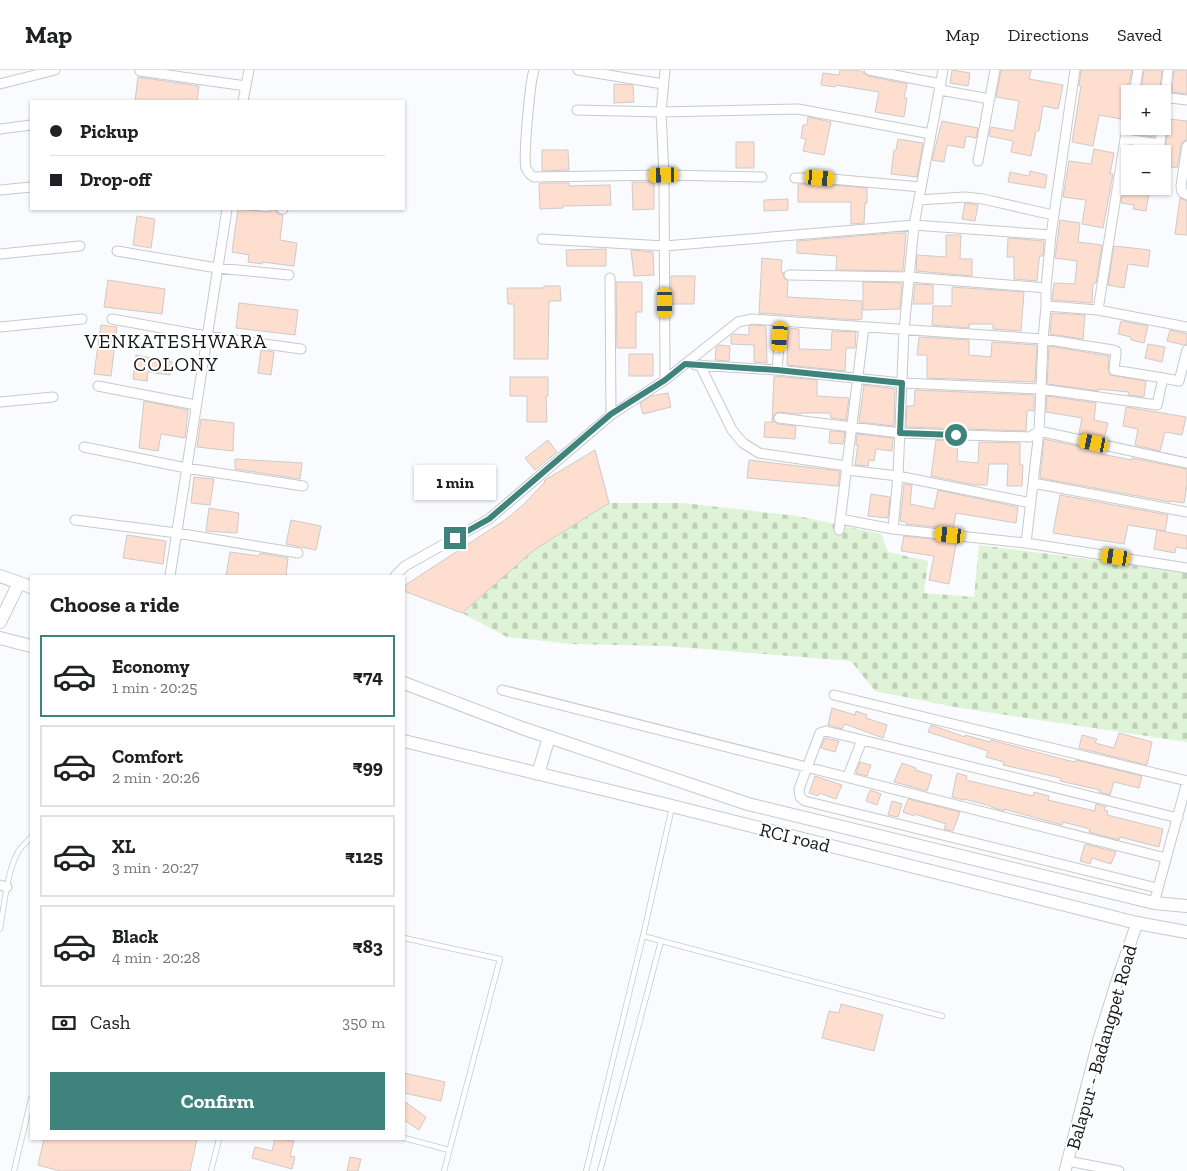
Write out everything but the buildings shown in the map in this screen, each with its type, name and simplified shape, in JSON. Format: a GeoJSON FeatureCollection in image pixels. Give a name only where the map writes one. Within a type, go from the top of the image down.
{"type":"FeatureCollection","features":[{"type":"Feature","properties":{"kind":"main road"},"geometry":{"type":"LineString","coordinates":[[0,576],[30,587]]}},
{"type":"Feature","properties":{"kind":"main road"},"geometry":{"type":"LineString","coordinates":[[0,622],[18,583]]}},
{"type":"Feature","properties":{"kind":"main road"},"geometry":{"type":"LineString","coordinates":[[0,638],[30,646]]}},
{"type":"Feature","properties":{"kind":"main road"},"geometry":{"type":"LineString","coordinates":[[405,683],[549,737],[748,804],[1154,903],[1187,906]]}},
{"type":"Feature","properties":{"kind":"main road"},"geometry":{"type":"LineString","coordinates":[[538,774],[549,737]]}},
{"type":"Feature","properties":{"kind":"main road","name":"RCI road"},"geometry":{"type":"LineString","coordinates":[[405,741],[1137,923],[1187,932]]}},
{"type":"Feature","properties":{"kind":"street"},"geometry":{"type":"LineString","coordinates":[[0,84],[55,70]]}},
{"type":"Feature","properties":{"kind":"street"},"geometry":{"type":"LineString","coordinates":[[243,100],[249,70]]}},
{"type":"Feature","properties":{"kind":"street"},"geometry":{"type":"LineString","coordinates":[[534,70],[525,146],[526,167],[534,177],[664,175],[762,177]]}},
{"type":"Feature","properties":{"kind":"street"},"geometry":{"type":"LineString","coordinates":[[578,70],[663,84]]}},
{"type":"Feature","properties":{"kind":"street"},"geometry":{"type":"LineString","coordinates":[[665,70],[661,112],[664,175],[665,380]]}},
{"type":"Feature","properties":{"kind":"street"},"geometry":{"type":"LineString","coordinates":[[869,70],[990,99]]}},
{"type":"Feature","properties":{"kind":"street"},"geometry":{"type":"LineString","coordinates":[[892,529],[898,476],[908,277],[918,200],[943,70]]}},
{"type":"Feature","properties":{"kind":"street"},"geometry":{"type":"LineString","coordinates":[[978,161],[995,70]]}},
{"type":"Feature","properties":{"kind":"street"},"geometry":{"type":"LineString","coordinates":[[1026,543],[1039,431],[1046,288],[1051,235],[1075,70]]}},
{"type":"Feature","properties":{"kind":"street"},"geometry":{"type":"LineString","coordinates":[[1136,85],[1138,70]]}},
{"type":"Feature","properties":{"kind":"street"},"geometry":{"type":"LineString","coordinates":[[1166,85],[1168,70]]}},
{"type":"Feature","properties":{"kind":"street"},"geometry":{"type":"LineString","coordinates":[[140,71],[246,86]]}},
{"type":"Feature","properties":{"kind":"street"},"geometry":{"type":"LineString","coordinates":[[1171,98],[1187,100]]}},
{"type":"Feature","properties":{"kind":"street"},"geometry":{"type":"LineString","coordinates":[[577,110],[661,112],[798,109],[931,134]]}},
{"type":"Feature","properties":{"kind":"street"},"geometry":{"type":"LineString","coordinates":[[0,128],[30,125]]}},
{"type":"Feature","properties":{"kind":"street"},"geometry":{"type":"LineString","coordinates":[[1098,310],[1126,135]]}},
{"type":"Feature","properties":{"kind":"street"},"geometry":{"type":"LineString","coordinates":[[1125,139],[1160,144],[1161,135]]}},
{"type":"Feature","properties":{"kind":"street"},"geometry":{"type":"LineString","coordinates":[[1187,146],[1181,186],[1182,192],[1187,195]]}},
{"type":"Feature","properties":{"kind":"street"},"geometry":{"type":"LineString","coordinates":[[796,178],[820,178],[921,187]]}},
{"type":"Feature","properties":{"kind":"street"},"geometry":{"type":"LineString","coordinates":[[0,190],[30,187]]}},
{"type":"Feature","properties":{"kind":"street"},"geometry":{"type":"LineString","coordinates":[[918,200],[965,197],[1054,214]]}},
{"type":"Feature","properties":{"kind":"street"},"geometry":{"type":"LineString","coordinates":[[170,575],[227,210]]}},
{"type":"Feature","properties":{"kind":"street"},"geometry":{"type":"LineString","coordinates":[[542,239],[665,246],[914,225],[1051,235]]}},
{"type":"Feature","properties":{"kind":"street"},"geometry":{"type":"LineString","coordinates":[[0,254],[80,246]]}},
{"type":"Feature","properties":{"kind":"street"},"geometry":{"type":"LineString","coordinates":[[117,251],[217,268],[289,275]]}},
{"type":"Feature","properties":{"kind":"street"},"geometry":{"type":"LineString","coordinates":[[789,275],[908,277],[1046,288]]}},
{"type":"Feature","properties":{"kind":"street"},"geometry":{"type":"LineString","coordinates":[[610,278],[611,414]]}},
{"type":"Feature","properties":{"kind":"street"},"geometry":{"type":"LineString","coordinates":[[1046,306],[1098,310],[1187,327]]}},
{"type":"Feature","properties":{"kind":"street"},"geometry":{"type":"LineString","coordinates":[[396,575],[405,566],[489,519],[611,414],[665,380],[738,322],[744,320],[752,318],[1043,339],[1113,350],[1116,353],[1114,370],[1183,382],[1187,350]]}},
{"type":"Feature","properties":{"kind":"street"},"geometry":{"type":"LineString","coordinates":[[0,327],[82,319]]}},
{"type":"Feature","properties":{"kind":"street"},"geometry":{"type":"LineString","coordinates":[[112,319],[206,336],[301,350]]}},
{"type":"Feature","properties":{"kind":"street"},"geometry":{"type":"LineString","coordinates":[[777,370],[781,321]]}},
{"type":"Feature","properties":{"kind":"street"},"geometry":{"type":"LineString","coordinates":[[839,530],[864,327]]}},
{"type":"Feature","properties":{"kind":"street"},"geometry":{"type":"LineString","coordinates":[[685,364],[777,370],[902,383],[1041,389],[1157,405],[1163,378]]}},
{"type":"Feature","properties":{"kind":"street"},"geometry":{"type":"LineString","coordinates":[[700,365],[732,430],[744,443],[759,453],[898,476],[1031,503]]}},
{"type":"Feature","properties":{"kind":"street"},"geometry":{"type":"LineString","coordinates":[[98,386],[196,405]]}},
{"type":"Feature","properties":{"kind":"street"},"geometry":{"type":"LineString","coordinates":[[0,402],[53,397]]}},
{"type":"Feature","properties":{"kind":"street"},"geometry":{"type":"LineString","coordinates":[[779,418],[900,433],[1030,437],[1039,431],[1187,463]]}},
{"type":"Feature","properties":{"kind":"street"},"geometry":{"type":"LineString","coordinates":[[84,447],[186,468],[303,486]]}},
{"type":"Feature","properties":{"kind":"street"},"geometry":{"type":"LineString","coordinates":[[1033,483],[1187,512]]}},
{"type":"Feature","properties":{"kind":"street"},"geometry":{"type":"LineString","coordinates":[[840,519],[892,529],[1026,543],[1187,568]]}},
{"type":"Feature","properties":{"kind":"street"},"geometry":{"type":"LineString","coordinates":[[75,520],[177,533],[298,553]]}},
{"type":"Feature","properties":{"kind":"street"},"geometry":{"type":"LineString","coordinates":[[502,690],[1166,858]]}},
{"type":"Feature","properties":{"kind":"street"},"geometry":{"type":"LineString","coordinates":[[834,695],[1187,781],[1154,903]]}},
{"type":"Feature","properties":{"kind":"street"},"geometry":{"type":"LineString","coordinates":[[1157,888],[805,802],[800,797],[799,789],[820,734],[826,731],[1178,818]]}},
{"type":"Feature","properties":{"kind":"street"},"geometry":{"type":"LineString","coordinates":[[848,776],[862,740]]}},
{"type":"Feature","properties":{"kind":"street","name":"Balapur - Badangpet Road"},"geometry":{"type":"LineString","coordinates":[[1067,1166],[1099,1039],[1137,923]]}},
{"type":"Feature","properties":{"kind":"street"},"geometry":{"type":"LineString","coordinates":[[1067,1166],[1119,1171]]}},
{"type":"Feature","properties":{"kind":"lane"},"geometry":{"type":"LineString","coordinates":[[586,1171],[643,936],[672,806]]}},
{"type":"Feature","properties":{"kind":"lane"},"geometry":{"type":"LineString","coordinates":[[0,929],[3,886],[20,850],[30,838]]}},
{"type":"Feature","properties":{"kind":"lane"},"geometry":{"type":"LineString","coordinates":[[643,936],[942,1016]]}},
{"type":"Feature","properties":{"kind":"lane"},"geometry":{"type":"LineString","coordinates":[[405,938],[500,959],[444,1171]]}},
{"type":"Feature","properties":{"kind":"lane"},"geometry":{"type":"LineString","coordinates":[[600,1171],[661,941]]}},
{"type":"Feature","properties":{"kind":"lane"},"geometry":{"type":"LineString","coordinates":[[14,1171],[30,1103]]}},
{"type":"Feature","properties":{"kind":"lane"},"geometry":{"type":"LineString","coordinates":[[405,1138],[449,1150]]}},
{"type":"Feature","properties":{"kind":"lane"},"geometry":{"type":"LineString","coordinates":[[211,1171],[219,1140]]}},
{"type":"Feature","properties":{"kind":"green space"},"geometry":{"type":"Polygon","coordinates":[[[609,503],[683,503],[798,516],[881,534],[888,552],[928,561],[924,593],[974,597],[979,545],[1187,572],[1187,742],[960,708],[875,691],[851,661],[667,646],[571,644],[507,637],[462,613],[534,550],[609,503]]]}},
{"type":"Feature","properties":{"kind":"district","name":"VENKATESHWARA COLONY"},"geometry":{"type":"Point","coordinates":[176,352]}},
{"type":"Feature","properties":{"kind":"route"},"geometry":{"type":"LineString","coordinates":[[455,538],[489,519],[611,414],[665,380],[685,364],[777,370],[902,383],[900,433],[956,435]]}}]}
